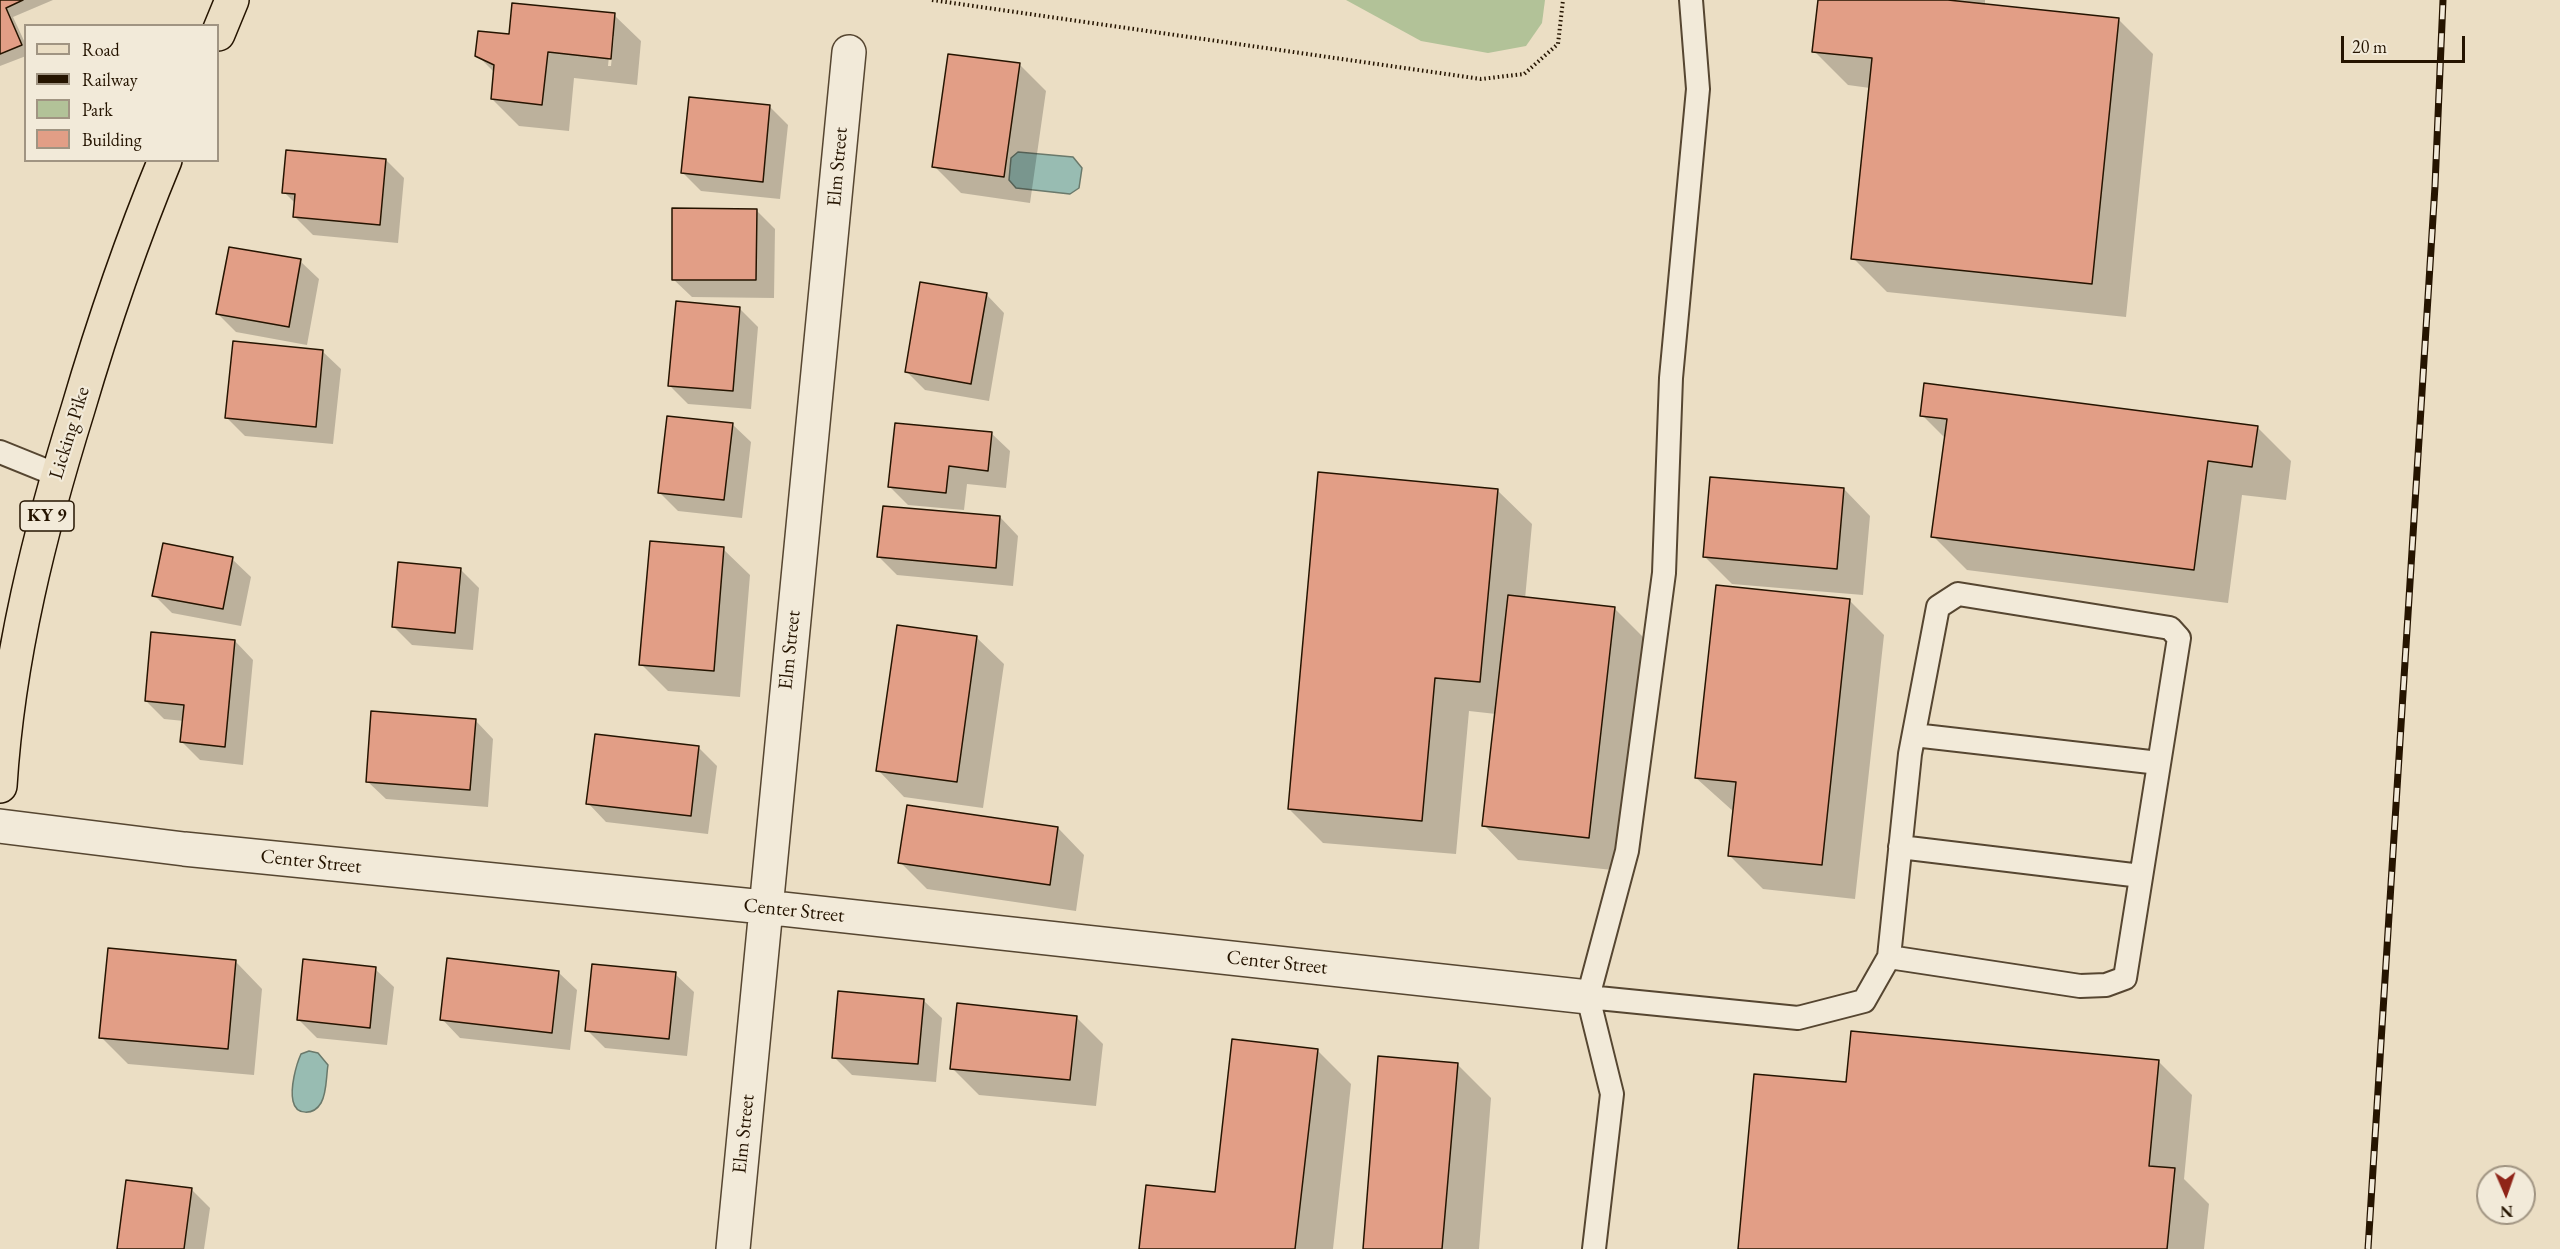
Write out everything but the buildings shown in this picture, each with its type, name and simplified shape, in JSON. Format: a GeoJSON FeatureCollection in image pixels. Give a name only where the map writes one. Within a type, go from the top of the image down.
{"type":"FeatureCollection","features":[{"type":"Feature","properties":{"kind":"main road"},"geometry":{"type":"LineString","coordinates":[[219,32],[232,0]]}},
{"type":"Feature","properties":{"kind":"main road","name":"Licking Pike"},"geometry":{"type":"LineString","coordinates":[[0,786],[1,744],[9,692],[30,585],[57,475],[134,236],[164,162]]}},
{"type":"Feature","properties":{"kind":"street","name":"Elm Street"},"geometry":{"type":"LineString","coordinates":[[733,1249],[760,972],[764,907],[849,52]]}},
{"type":"Feature","properties":{"kind":"street","name":"Center Street"},"geometry":{"type":"LineString","coordinates":[[0,826],[184,849],[764,907],[1588,997]]}},
{"type":"Feature","properties":{"kind":"lane"},"geometry":{"type":"LineString","coordinates":[[1594,1249],[1612,1094],[1588,997],[1626,851],[1664,573],[1671,378],[1698,88],[1691,0]]}},
{"type":"Feature","properties":{"kind":"lane"},"geometry":{"type":"LineString","coordinates":[[0,452],[57,475]]}},
{"type":"Feature","properties":{"kind":"lane"},"geometry":{"type":"LineString","coordinates":[[1588,997],[1798,1018],[1864,1001],[1889,957],[1914,735],[1938,607],[1958,594],[2170,628],[2179,638],[2125,978],[2106,985],[2080,986],[1889,957]]}},
{"type":"Feature","properties":{"kind":"lane"},"geometry":{"type":"LineString","coordinates":[[1914,735],[2159,764]]}},
{"type":"Feature","properties":{"kind":"lane"},"geometry":{"type":"LineString","coordinates":[[1900,848],[2141,876]]}},
{"type":"Feature","properties":{"kind":"path"},"geometry":{"type":"LineString","coordinates":[[932,0],[1480,79],[1524,74],[1558,44],[1563,0]]}},
{"type":"Feature","properties":{"kind":"green space"},"geometry":{"type":"Polygon","coordinates":[[[1346,0],[1545,0],[1542,23],[1526,46],[1488,53],[1421,41],[1346,0]]]}},
{"type":"Feature","properties":{"kind":"water"},"geometry":{"type":"Polygon","coordinates":[[[1018,152],[1073,157],[1082,168],[1079,188],[1070,194],[1016,188],[1009,180],[1011,158],[1018,152]]]}},
{"type":"Feature","properties":{"kind":"water"},"geometry":{"type":"Polygon","coordinates":[[[309,1051],[318,1053],[328,1065],[323,1099],[318,1107],[306,1112],[295,1106],[292,1090],[295,1070],[301,1054],[309,1051]]]}},
{"type":"Feature","properties":{"kind":"railway"},"geometry":{"type":"LineString","coordinates":[[2368,1249],[2435,186],[2443,0]]}}]}
